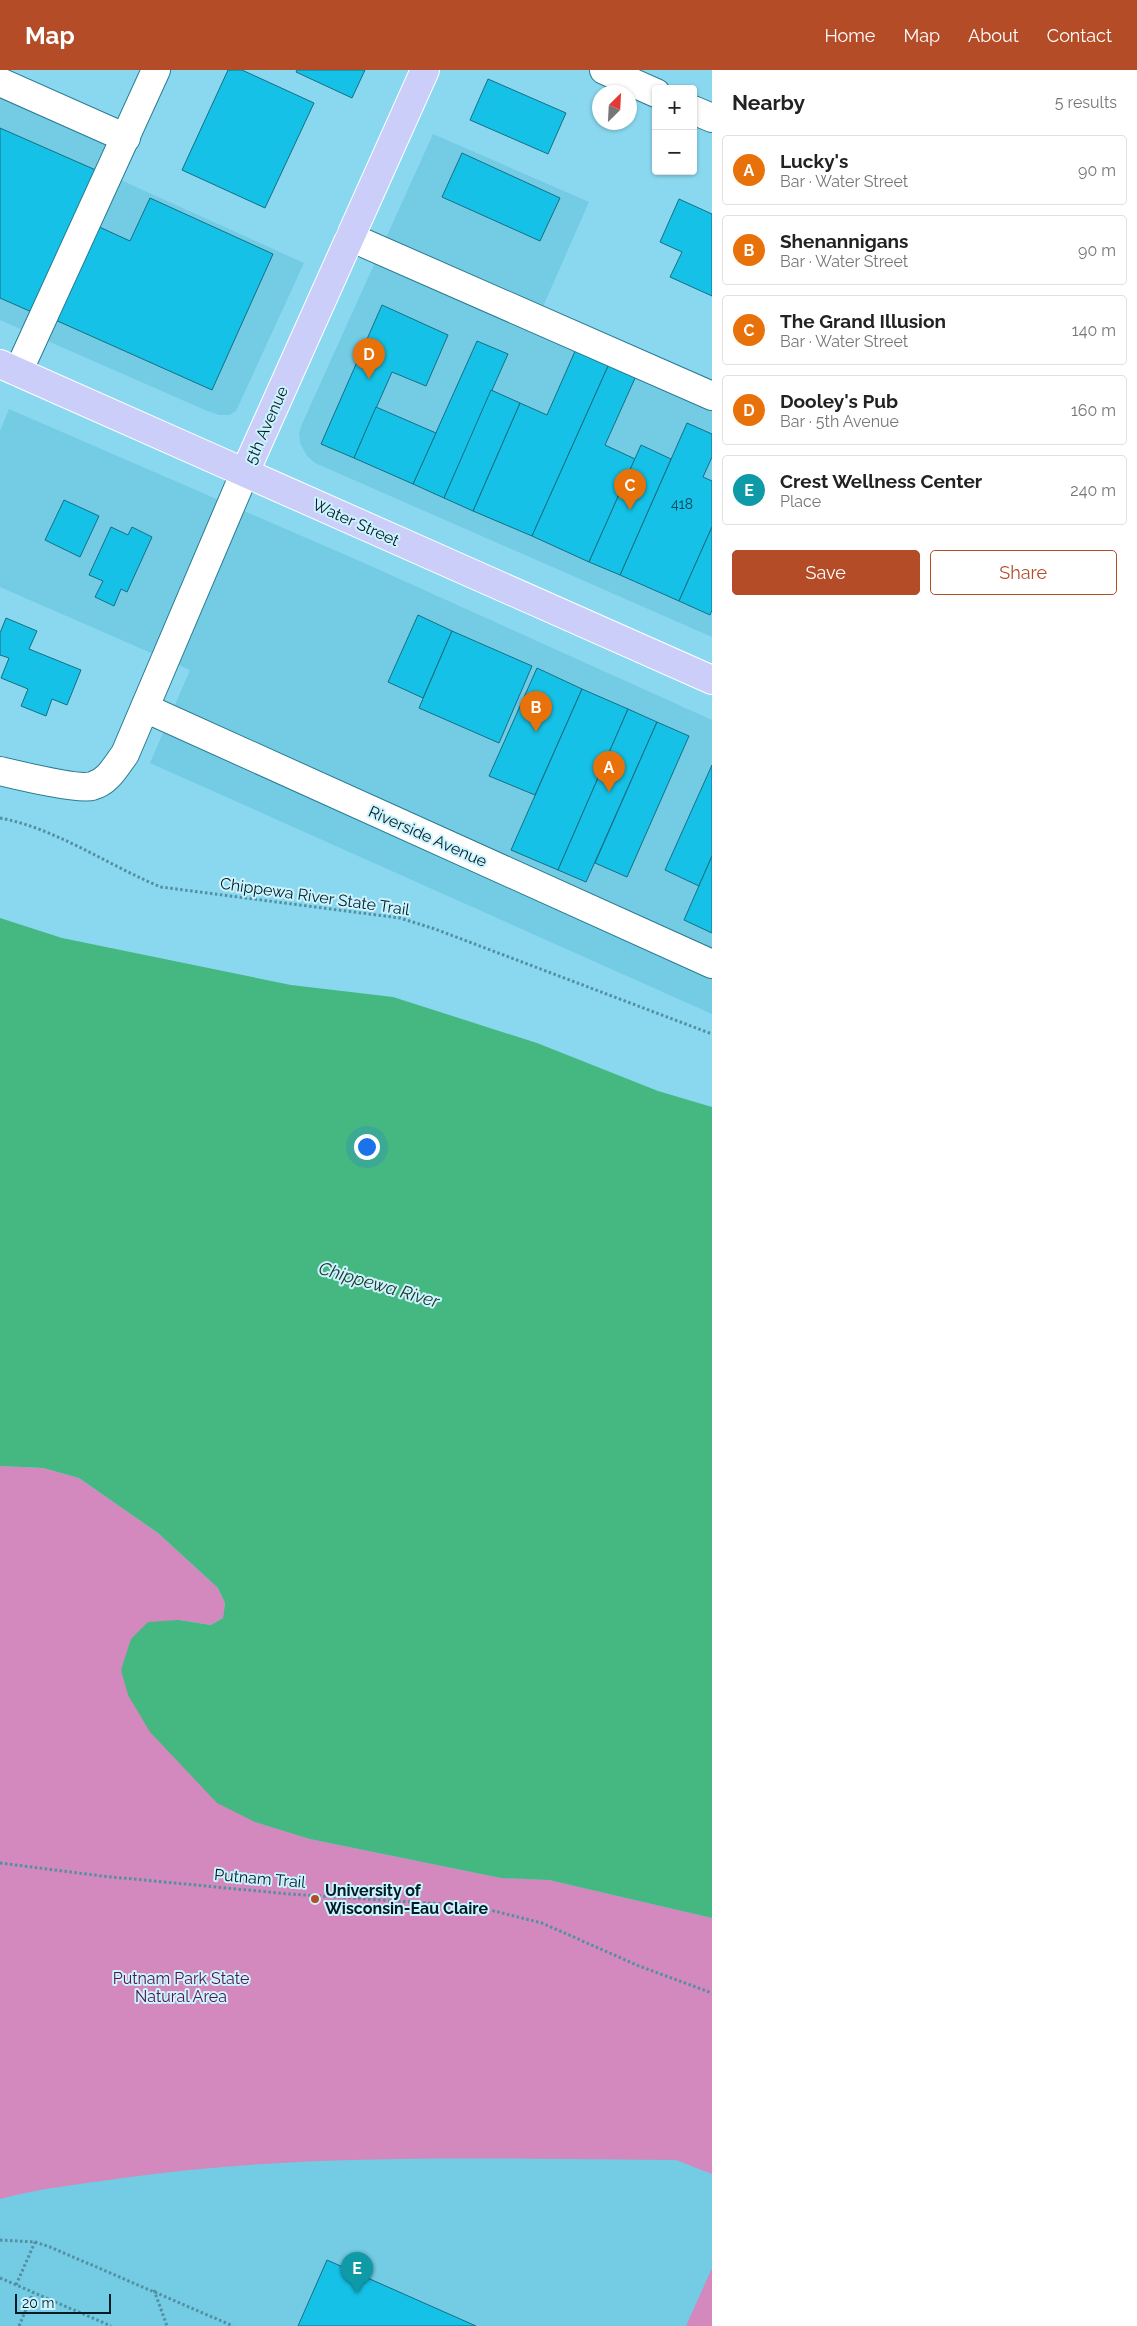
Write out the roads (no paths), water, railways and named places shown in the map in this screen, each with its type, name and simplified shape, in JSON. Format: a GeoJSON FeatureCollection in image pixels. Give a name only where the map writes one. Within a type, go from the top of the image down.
{"type":"FeatureCollection","features":[{"type":"Feature","properties":{"kind":"main road","name":"5th Avenue"},"geometry":{"type":"LineString","coordinates":[[245,472],[424,70]]}},
{"type":"Feature","properties":{"kind":"main road","name":"Water Street"},"geometry":{"type":"LineString","coordinates":[[9,368],[712,680]]}},
{"type":"Feature","properties":{"kind":"street"},"geometry":{"type":"LineString","coordinates":[[9,368],[126,138],[156,70]]}},
{"type":"Feature","properties":{"kind":"street"},"geometry":{"type":"LineString","coordinates":[[604,70],[652,91]]}},
{"type":"Feature","properties":{"kind":"street"},"geometry":{"type":"LineString","coordinates":[[0,82],[126,138]]}},
{"type":"Feature","properties":{"kind":"street"},"geometry":{"type":"LineString","coordinates":[[697,112],[712,118]]}},
{"type":"Feature","properties":{"kind":"street"},"geometry":{"type":"LineString","coordinates":[[350,237],[712,396]]}},
{"type":"Feature","properties":{"kind":"street","name":"5th Avenue"},"geometry":{"type":"LineString","coordinates":[[0,771],[65,784],[92,787],[108,778],[125,754],[245,472]]}},
{"type":"Feature","properties":{"kind":"street","name":"Riverside Avenue"},"geometry":{"type":"LineString","coordinates":[[145,708],[712,964]]}},
{"type":"Feature","properties":{"kind":"water","name":"Chippewa River"},"geometry":{"type":"Polygon","coordinates":[[[0,918],[62,938],[291,985],[393,997],[537,1043],[658,1091],[712,1107],[712,1918],[549,1880],[501,1878],[310,1839],[255,1822],[217,1803],[150,1732],[128,1695],[121,1670],[131,1639],[148,1622],[179,1620],[211,1625],[223,1618],[225,1603],[218,1588],[158,1533],[79,1478],[43,1468],[0,1466],[0,918]]]}},
{"type":"Feature","properties":{"kind":"place","name":"Dooley's Pub"},"geometry":{"type":"Point","coordinates":[369,379]}},
{"type":"Feature","properties":{"kind":"place","name":"The Grand Illusion"},"geometry":{"type":"Point","coordinates":[630,510]}},
{"type":"Feature","properties":{"kind":"place","name":"Shenannigans"},"geometry":{"type":"Point","coordinates":[536,732]}},
{"type":"Feature","properties":{"kind":"place","name":"Lucky's"},"geometry":{"type":"Point","coordinates":[609,792]}},
{"type":"Feature","properties":{"kind":"place","name":"University of Wisconsin-Eau Claire"},"geometry":{"type":"Point","coordinates":[315,1899]}},
{"type":"Feature","properties":{"kind":"place","name":"Crest Wellness Center"},"geometry":{"type":"Point","coordinates":[357,2293]}},
{"type":"Feature","properties":{"kind":"park label","name":"Putnam Park State Natural Area"},"geometry":{"type":"Point","coordinates":[181,1987]}}]}
